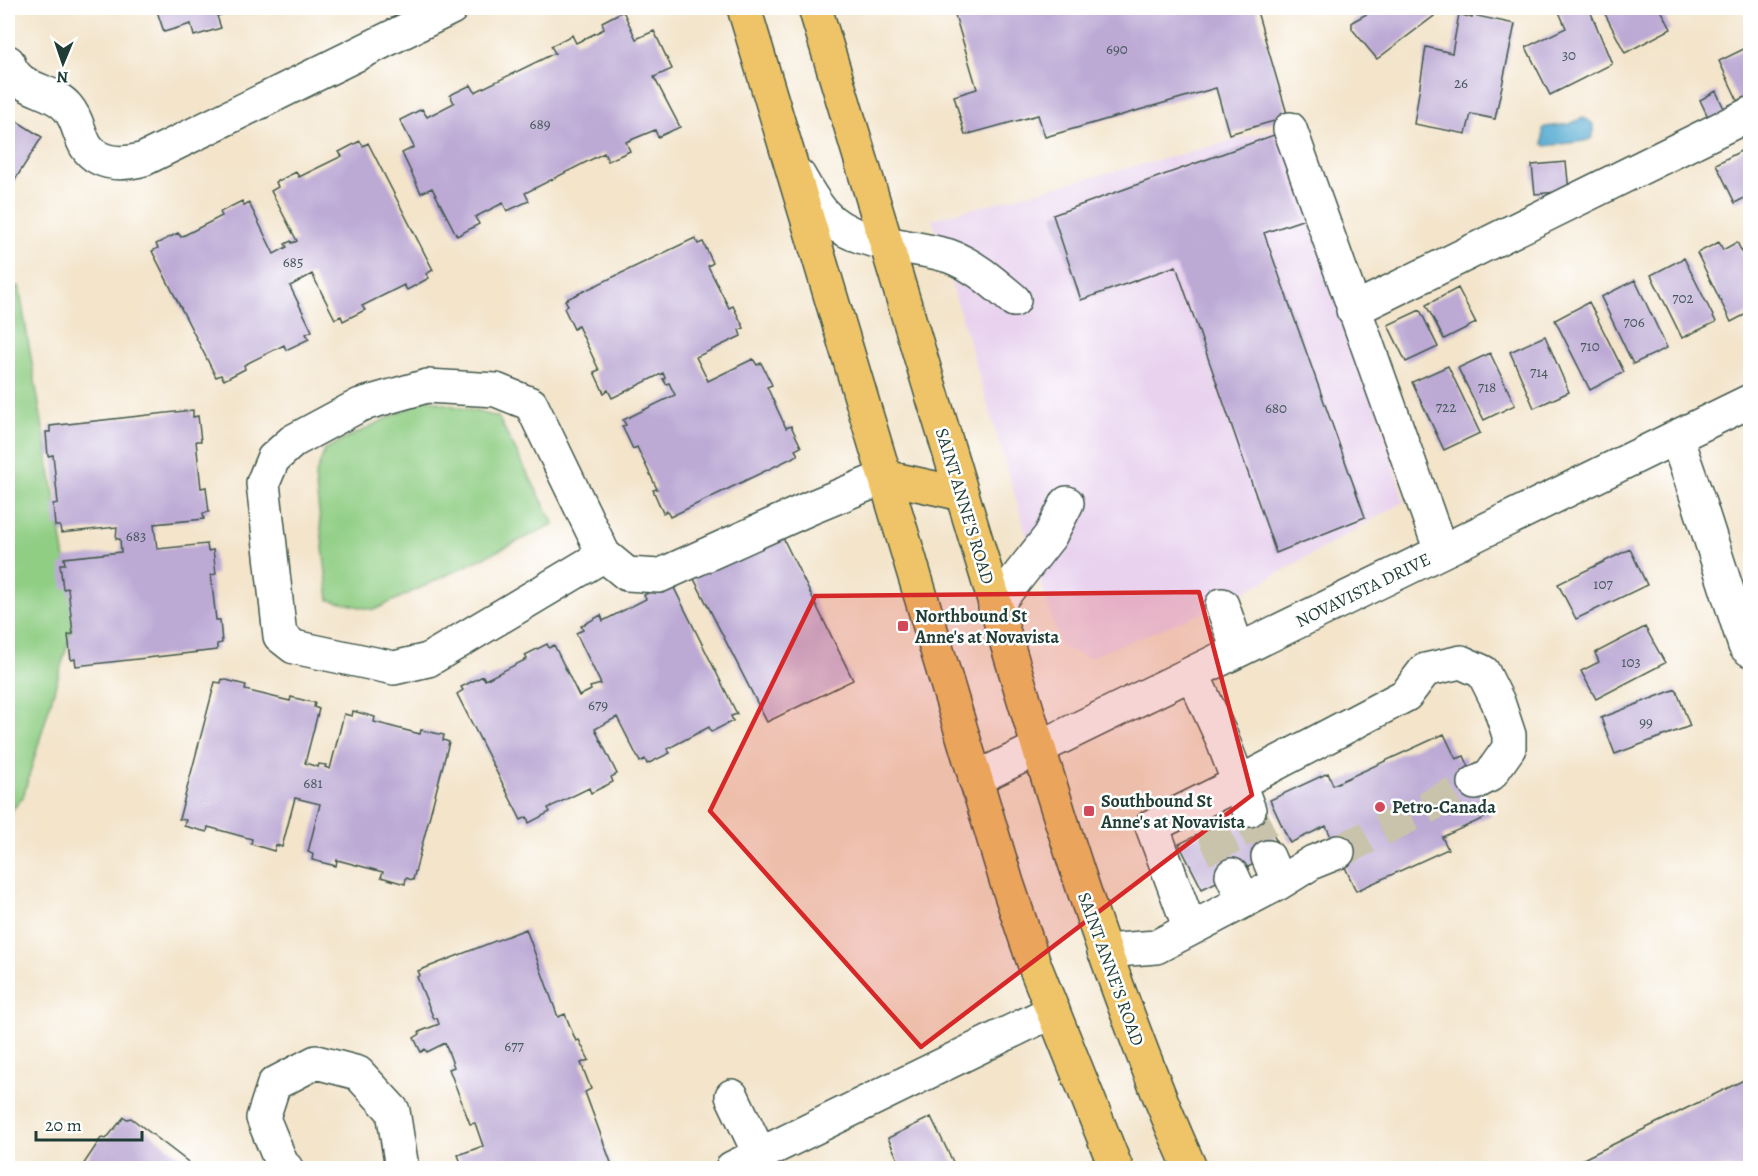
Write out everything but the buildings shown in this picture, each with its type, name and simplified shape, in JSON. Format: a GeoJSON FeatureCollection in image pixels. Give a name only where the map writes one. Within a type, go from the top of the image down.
{"type":"FeatureCollection","features":[{"type":"Feature","properties":{"kind":"main road"},"geometry":{"type":"LineString","coordinates":[[744,8],[975,779],[1036,969],[1116,1168]]}},
{"type":"Feature","properties":{"kind":"main road","name":"SAINT ANNE'S ROAD"},"geometry":{"type":"LineString","coordinates":[[815,8],[1082,888],[1170,1124],[1190,1168]]}},
{"type":"Feature","properties":{"kind":"main road"},"geometry":{"type":"LineString","coordinates":[[885,477],[962,494]]}},
{"type":"Feature","properties":{"kind":"street"},"geometry":{"type":"LineString","coordinates":[[8,62],[10,69],[24,84],[56,99],[68,108],[88,152],[100,159],[117,163],[132,162],[155,154],[451,8]]}},
{"type":"Feature","properties":{"kind":"street"},"geometry":{"type":"LineString","coordinates":[[1353,310],[1750,114]]}},
{"type":"Feature","properties":{"kind":"street"},"geometry":{"type":"LineString","coordinates":[[1290,129],[1441,551]]}},
{"type":"Feature","properties":{"kind":"street"},"geometry":{"type":"LineString","coordinates":[[791,164],[824,215],[841,228],[862,237],[951,257],[975,268],[1014,300]]}},
{"type":"Feature","properties":{"kind":"street"},"geometry":{"type":"LineString","coordinates":[[604,555],[428,660],[393,668],[294,647],[280,636],[263,483],[273,459],[293,441],[360,405],[427,386],[496,390],[531,404],[604,555],[627,574],[659,576],[885,477]]}},
{"type":"Feature","properties":{"kind":"street","name":"NOVAVISTA DRIVE"},"geometry":{"type":"LineString","coordinates":[[975,779],[1750,401]]}},
{"type":"Feature","properties":{"kind":"street"},"geometry":{"type":"LineString","coordinates":[[1676,437],[1748,648]]}},
{"type":"Feature","properties":{"kind":"street"},"geometry":{"type":"LineString","coordinates":[[995,606],[1050,536],[1067,502]]}},
{"type":"Feature","properties":{"kind":"street"},"geometry":{"type":"LineString","coordinates":[[1222,605],[1238,650]]}},
{"type":"Feature","properties":{"kind":"street"},"geometry":{"type":"LineString","coordinates":[[1190,929],[1152,826],[1207,815],[1244,796],[1406,695],[1425,670],[1461,662],[1483,672],[1498,702],[1509,735],[1509,748],[1490,775],[1475,783]]}},
{"type":"Feature","properties":{"kind":"street"},"geometry":{"type":"LineString","coordinates":[[1192,673],[1221,736],[1244,796]]}},
{"type":"Feature","properties":{"kind":"street"},"geometry":{"type":"LineString","coordinates":[[1104,951],[1156,947],[1190,929],[1238,888],[1274,870],[1313,862],[1338,852]]}},
{"type":"Feature","properties":{"kind":"street"},"geometry":{"type":"LineString","coordinates":[[732,1096],[746,1162],[1053,1011]]}},
{"type":"Feature","properties":{"kind":"street"},"geometry":{"type":"LineString","coordinates":[[285,1168],[263,1118],[274,1084],[316,1062],[358,1073],[393,1110],[402,1168]]}},
{"type":"Feature","properties":{"kind":"highlighted area"},"geometry":{"type":"Polygon","coordinates":[[[1199,592],[1252,795],[921,1047],[710,811],[815,596],[1199,592]]]}},
{"type":"Feature","properties":{"kind":"shaded area"},"geometry":{"type":"Polygon","coordinates":[[[1297,124],[1404,502],[1222,605],[1087,658],[1060,646],[932,219],[1297,124]]]}},
{"type":"Feature","properties":{"kind":"green space"},"geometry":{"type":"Polygon","coordinates":[[[19,286],[75,619],[23,797],[8,815],[8,291],[19,286]]]}},
{"type":"Feature","properties":{"kind":"green space"},"geometry":{"type":"Polygon","coordinates":[[[426,399],[498,417],[554,524],[374,610],[329,600],[315,477],[325,449],[426,399]]]}},
{"type":"Feature","properties":{"kind":"water"},"geometry":{"type":"Polygon","coordinates":[[[1582,118],[1593,126],[1594,132],[1591,139],[1546,146],[1543,144],[1545,127],[1570,124],[1582,118]]]}},
{"type":"Feature","properties":{"kind":"tunnel"},"geometry":{"type":"LineString","coordinates":[[1338,852],[1475,783]]}},
{"type":"Feature","properties":{"kind":"tunnel"},"geometry":{"type":"LineString","coordinates":[[1249,810],[1268,857]]}},
{"type":"Feature","properties":{"kind":"tunnel"},"geometry":{"type":"LineString","coordinates":[[1212,828],[1232,875]]}},
{"type":"Feature","properties":{"kind":"place","name":"Northbound St Anne's at Novavista"},"geometry":{"type":"Point","coordinates":[903,626]}},
{"type":"Feature","properties":{"kind":"place","name":"Petro-Canada"},"geometry":{"type":"Point","coordinates":[1380,807]}},
{"type":"Feature","properties":{"kind":"place","name":"Southbound St Anne's at Novavista"},"geometry":{"type":"Point","coordinates":[1089,811]}}]}
